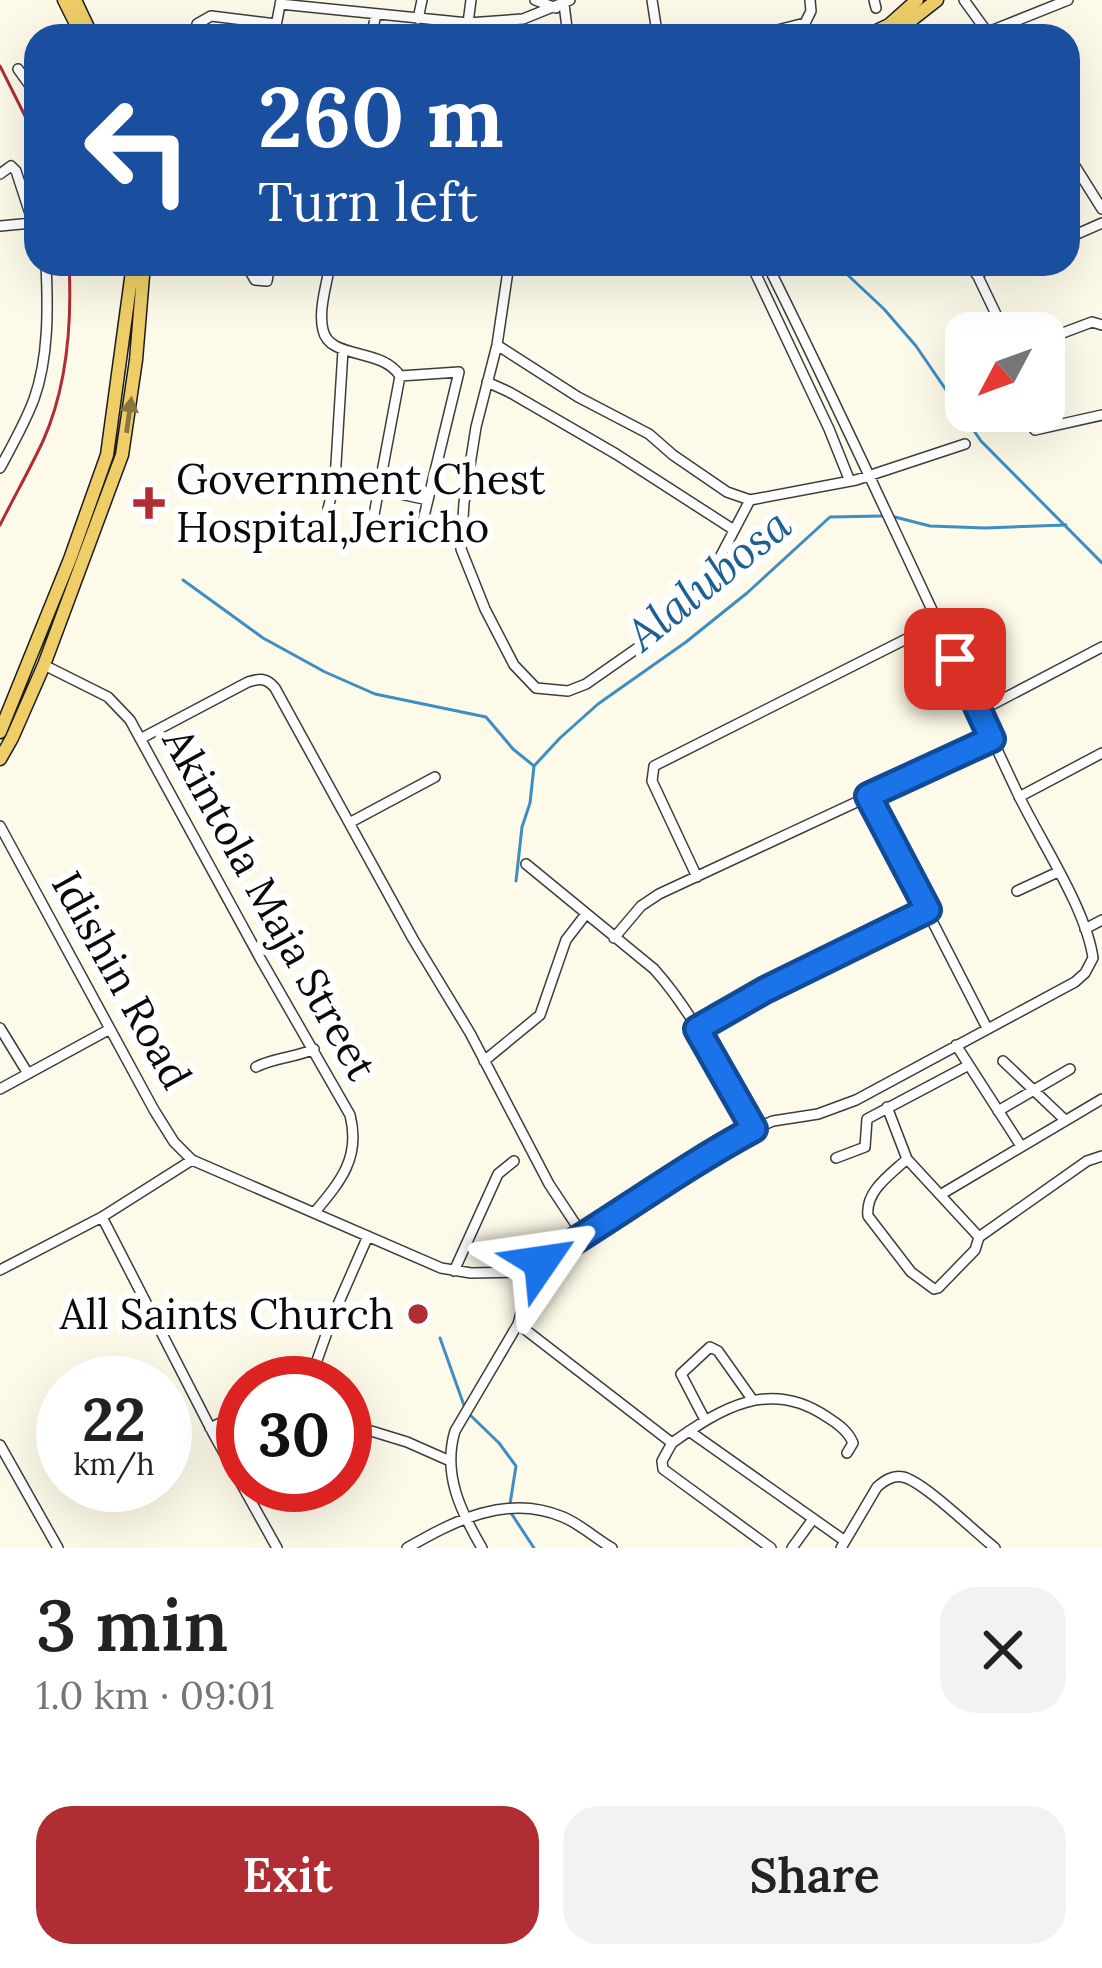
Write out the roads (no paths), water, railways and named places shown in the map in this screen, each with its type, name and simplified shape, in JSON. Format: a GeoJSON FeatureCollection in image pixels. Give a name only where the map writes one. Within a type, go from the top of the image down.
{"type":"FeatureCollection","features":[{"type":"Feature","properties":{"kind":"main road"},"geometry":{"type":"LineString","coordinates":[[890,24],[917,0]]}},
{"type":"Feature","properties":{"kind":"main road"},"geometry":{"type":"LineString","coordinates":[[907,24],[938,0]]}},
{"type":"Feature","properties":{"kind":"main road"},"geometry":{"type":"LineString","coordinates":[[0,759],[44,665],[107,455],[131,276]]}},
{"type":"Feature","properties":{"kind":"main road"},"geometry":{"type":"LineString","coordinates":[[0,732],[122,454],[143,276]]}},
{"type":"Feature","properties":{"kind":"street"},"geometry":{"type":"LineString","coordinates":[[418,19],[422,0]]}},
{"type":"Feature","properties":{"kind":"street"},"geometry":{"type":"LineString","coordinates":[[466,23],[471,0]]}},
{"type":"Feature","properties":{"kind":"street"},"geometry":{"type":"LineString","coordinates":[[535,0],[563,4]]}},
{"type":"Feature","properties":{"kind":"street"},"geometry":{"type":"LineString","coordinates":[[1012,24],[1068,0]]}},
{"type":"Feature","properties":{"kind":"street"},"geometry":{"type":"LineString","coordinates":[[280,2],[466,23],[524,19],[563,4]]}},
{"type":"Feature","properties":{"kind":"street"},"geometry":{"type":"LineString","coordinates":[[374,24],[376,15]]}},
{"type":"Feature","properties":{"kind":"street"},"geometry":{"type":"LineString","coordinates":[[197,24],[211,16],[248,24]]}},
{"type":"Feature","properties":{"kind":"street"},"geometry":{"type":"LineString","coordinates":[[18,69],[24,77]]}},
{"type":"Feature","properties":{"kind":"street"},"geometry":{"type":"LineString","coordinates":[[0,174],[11,166],[24,196]]}},
{"type":"Feature","properties":{"kind":"street"},"geometry":{"type":"LineString","coordinates":[[1080,174],[1102,208]]}},
{"type":"Feature","properties":{"kind":"street"},"geometry":{"type":"LineString","coordinates":[[0,469],[35,394],[46,329],[46,276]]}},
{"type":"Feature","properties":{"kind":"street"},"geometry":{"type":"LineString","coordinates":[[328,276],[322,326],[326,339],[343,350],[388,362],[400,376]]}},
{"type":"Feature","properties":{"kind":"street"},"geometry":{"type":"LineString","coordinates":[[507,276],[497,345],[476,427],[461,549],[514,665],[536,688],[568,691],[586,684],[679,619],[706,584],[750,500]]}},
{"type":"Feature","properties":{"kind":"street"},"geometry":{"type":"LineString","coordinates":[[757,276],[849,479]]}},
{"type":"Feature","properties":{"kind":"street"},"geometry":{"type":"LineString","coordinates":[[0,1270],[101,1217],[192,1160],[454,1271],[522,1273],[754,1129],[836,1108],[1085,973],[1093,958],[1085,929],[773,276]]}},
{"type":"Feature","properties":{"kind":"street"},"geometry":{"type":"LineString","coordinates":[[977,276],[995,312]]}},
{"type":"Feature","properties":{"kind":"street"},"geometry":{"type":"LineString","coordinates":[[1065,332],[1092,322],[1102,325]]}},
{"type":"Feature","properties":{"kind":"street"},"geometry":{"type":"LineString","coordinates":[[497,345],[578,397],[649,434],[727,492],[750,500],[849,479],[965,444]]}},
{"type":"Feature","properties":{"kind":"street"},"geometry":{"type":"LineString","coordinates":[[328,509],[343,350]]}},
{"type":"Feature","properties":{"kind":"street"},"geometry":{"type":"LineString","coordinates":[[400,376],[459,372],[420,533]]}},
{"type":"Feature","properties":{"kind":"street"},"geometry":{"type":"LineString","coordinates":[[373,520],[400,376]]}},
{"type":"Feature","properties":{"kind":"street"},"geometry":{"type":"LineString","coordinates":[[487,382],[616,454],[734,530]]}},
{"type":"Feature","properties":{"kind":"street"},"geometry":{"type":"LineString","coordinates":[[1065,424],[1102,416]]}},
{"type":"Feature","properties":{"kind":"street"},"geometry":{"type":"LineString","coordinates":[[334,480],[428,500]]}},
{"type":"Feature","properties":{"kind":"street"},"geometry":{"type":"LineString","coordinates":[[697,877],[655,788],[654,766],[938,622]]}},
{"type":"Feature","properties":{"kind":"street"},"geometry":{"type":"LineString","coordinates":[[980,711],[1102,647]]}},
{"type":"Feature","properties":{"kind":"street","name":"Akintola Maja Street"},"geometry":{"type":"LineString","coordinates":[[44,665],[100,692],[130,720],[350,1115],[352,1155],[314,1213]]}},
{"type":"Feature","properties":{"kind":"street"},"geometry":{"type":"LineString","coordinates":[[140,740],[257,679],[266,680],[283,699],[549,1184],[584,1237]]}},
{"type":"Feature","properties":{"kind":"street"},"geometry":{"type":"LineString","coordinates":[[614,938],[650,900],[992,739]]}},
{"type":"Feature","properties":{"kind":"street"},"geometry":{"type":"LineString","coordinates":[[1019,797],[1102,753]]}},
{"type":"Feature","properties":{"kind":"street"},"geometry":{"type":"LineString","coordinates":[[351,822],[435,777]]}},
{"type":"Feature","properties":{"kind":"street"},"geometry":{"type":"LineString","coordinates":[[868,796],[987,1028]]}},
{"type":"Feature","properties":{"kind":"street","name":"Idishin Road"},"geometry":{"type":"LineString","coordinates":[[0,826],[166,1129],[192,1160]]}},
{"type":"Feature","properties":{"kind":"street"},"geometry":{"type":"LineString","coordinates":[[526,864],[654,969],[697,1029],[754,1129]]}},
{"type":"Feature","properties":{"kind":"street"},"geometry":{"type":"LineString","coordinates":[[1017,891],[1058,872]]}},
{"type":"Feature","properties":{"kind":"street"},"geometry":{"type":"LineString","coordinates":[[697,1029],[928,910]]}},
{"type":"Feature","properties":{"kind":"street"},"geometry":{"type":"LineString","coordinates":[[484,1061],[540,1015],[566,940],[586,914]]}},
{"type":"Feature","properties":{"kind":"street"},"geometry":{"type":"LineString","coordinates":[[1085,929],[1102,920]]}},
{"type":"Feature","properties":{"kind":"street"},"geometry":{"type":"LineString","coordinates":[[0,1028],[27,1072]]}},
{"type":"Feature","properties":{"kind":"street"},"geometry":{"type":"LineString","coordinates":[[0,1089],[110,1029]]}},
{"type":"Feature","properties":{"kind":"street"},"geometry":{"type":"LineString","coordinates":[[956,1045],[1021,1146]]}},
{"type":"Feature","properties":{"kind":"street"},"geometry":{"type":"LineString","coordinates":[[256,1067],[314,1049]]}},
{"type":"Feature","properties":{"kind":"street"},"geometry":{"type":"LineString","coordinates":[[1003,1061],[1065,1120]]}},
{"type":"Feature","properties":{"kind":"street"},"geometry":{"type":"LineString","coordinates":[[836,1158],[865,1147],[867,1119],[969,1065]]}},
{"type":"Feature","properties":{"kind":"street"},"geometry":{"type":"LineString","coordinates":[[998,1111],[1070,1069]]}},
{"type":"Feature","properties":{"kind":"street"},"geometry":{"type":"LineString","coordinates":[[940,1195],[1102,1099]]}},
{"type":"Feature","properties":{"kind":"street"},"geometry":{"type":"LineString","coordinates":[[887,1107],[907,1159],[979,1237]]}},
{"type":"Feature","properties":{"kind":"street"},"geometry":{"type":"LineString","coordinates":[[907,1159],[872,1193],[866,1209],[911,1272],[938,1288],[975,1250],[979,1237],[1088,1161],[1101,1159]]}},
{"type":"Feature","properties":{"kind":"street"},"geometry":{"type":"LineString","coordinates":[[454,1271],[498,1174],[514,1161]]}},
{"type":"Feature","properties":{"kind":"street"},"geometry":{"type":"LineString","coordinates":[[101,1217],[278,1548]]}},
{"type":"Feature","properties":{"kind":"street"},"geometry":{"type":"LineString","coordinates":[[319,1356],[368,1237]]}},
{"type":"Feature","properties":{"kind":"street"},"geometry":{"type":"LineString","coordinates":[[482,1548],[464,1518],[450,1461],[455,1431],[518,1324],[525,1298],[522,1273]]}},
{"type":"Feature","properties":{"kind":"street"},"geometry":{"type":"LineString","coordinates":[[518,1324],[672,1443]]}},
{"type":"Feature","properties":{"kind":"street"},"geometry":{"type":"LineString","coordinates":[[705,1420],[681,1373],[710,1347],[718,1351],[752,1399]]}},
{"type":"Feature","properties":{"kind":"street"},"geometry":{"type":"LineString","coordinates":[[771,1548],[664,1469],[662,1461],[672,1443],[705,1420],[752,1399],[786,1398],[819,1411],[851,1437],[847,1454]]}},
{"type":"Feature","properties":{"kind":"street"},"geometry":{"type":"LineString","coordinates":[[210,1428],[216,1425]]}},
{"type":"Feature","properties":{"kind":"street"},"geometry":{"type":"LineString","coordinates":[[372,1431],[450,1461]]}},
{"type":"Feature","properties":{"kind":"street"},"geometry":{"type":"LineString","coordinates":[[688,1431],[843,1545],[877,1487],[884,1480],[904,1477],[995,1548]]}},
{"type":"Feature","properties":{"kind":"street"},"geometry":{"type":"LineString","coordinates":[[0,1445],[58,1548]]}},
{"type":"Feature","properties":{"kind":"street"},"geometry":{"type":"LineString","coordinates":[[406,1548],[478,1512],[495,1510],[540,1510],[566,1518],[612,1548]]}},
{"type":"Feature","properties":{"kind":"street"},"geometry":{"type":"LineString","coordinates":[[792,1548],[813,1519]]}},
{"type":"Feature","properties":{"kind":"waterway"},"geometry":{"type":"LineString","coordinates":[[849,276],[916,346],[981,441],[1102,563]]}},
{"type":"Feature","properties":{"kind":"waterway","name":"Alalubosa"},"geometry":{"type":"LineString","coordinates":[[516,881],[534,766],[560,738],[747,593],[830,517],[882,516]]}},
{"type":"Feature","properties":{"kind":"waterway","name":"Alalubosa"},"geometry":{"type":"LineString","coordinates":[[891,516],[930,526],[1066,525]]}},
{"type":"Feature","properties":{"kind":"waterway"},"geometry":{"type":"LineString","coordinates":[[183,580],[263,638],[325,672],[375,694],[486,717],[534,766]]}},
{"type":"Feature","properties":{"kind":"waterway"},"geometry":{"type":"LineString","coordinates":[[440,1338],[466,1411],[516,1466],[510,1504]]}},
{"type":"Feature","properties":{"kind":"waterway"},"geometry":{"type":"LineString","coordinates":[[511,1513],[534,1548]]}},
{"type":"Feature","properties":{"kind":"railway"},"geometry":{"type":"LineString","coordinates":[[0,66],[24,114]]}},
{"type":"Feature","properties":{"kind":"railway"},"geometry":{"type":"LineString","coordinates":[[0,525],[43,441],[58,399],[68,331],[69,276]]}},
{"type":"Feature","properties":{"kind":"place","name":"Government Chest Hospital,Jericho"},"geometry":{"type":"Point","coordinates":[149,503]}},
{"type":"Feature","properties":{"kind":"place","name":"All Saints Church"},"geometry":{"type":"Point","coordinates":[418,1314]}}]}
